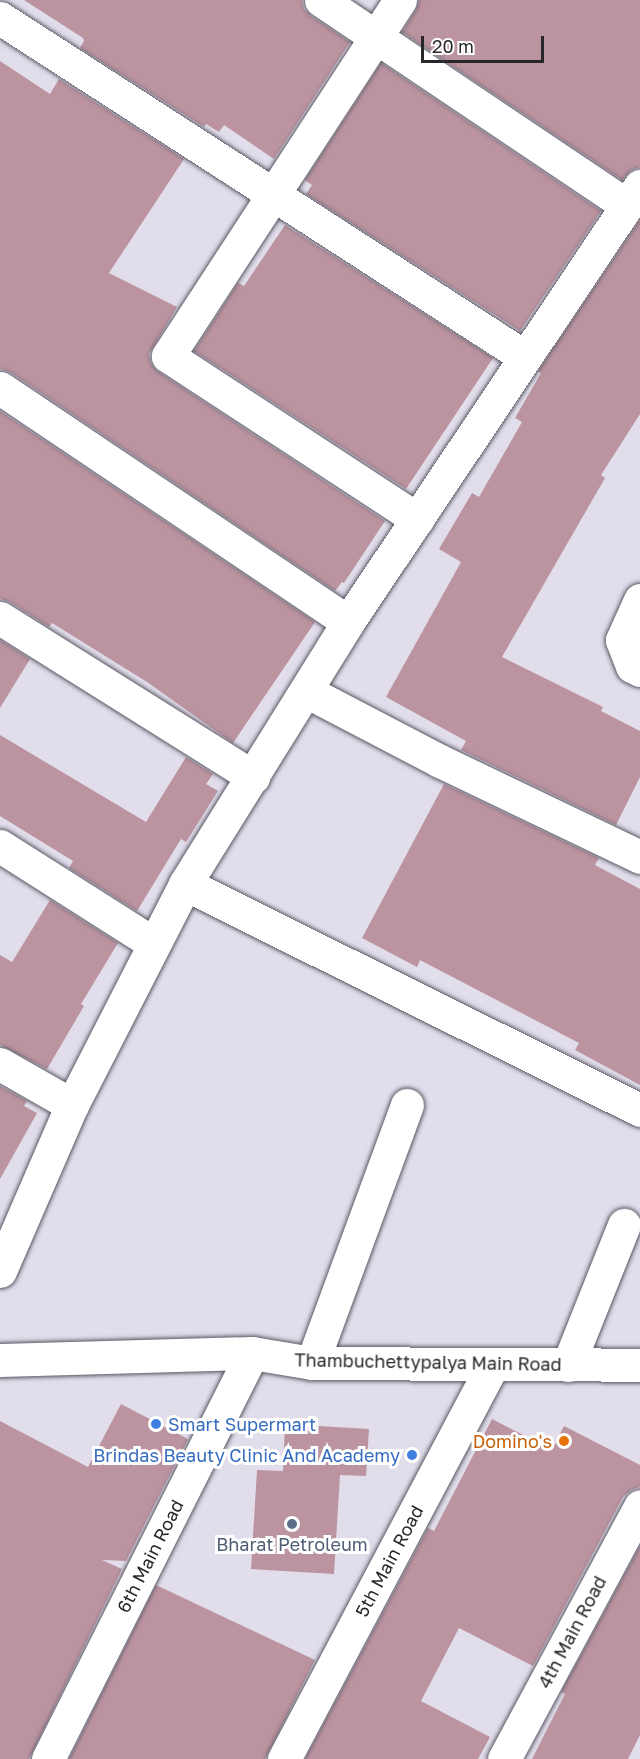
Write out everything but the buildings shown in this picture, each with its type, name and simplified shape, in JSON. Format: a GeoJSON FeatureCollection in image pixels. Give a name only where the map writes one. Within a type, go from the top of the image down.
{"type":"FeatureCollection","features":[{"type":"Feature","properties":{"kind":"street"},"geometry":{"type":"LineString","coordinates":[[0,12],[8,0]]}},
{"type":"Feature","properties":{"kind":"street"},"geometry":{"type":"LineString","coordinates":[[0,1271],[72,1105],[185,884],[348,622],[633,196],[376,38],[321,0]]}},
{"type":"Feature","properties":{"kind":"street"},"geometry":{"type":"LineString","coordinates":[[400,0],[168,356],[417,519]]}},
{"type":"Feature","properties":{"kind":"street"},"geometry":{"type":"LineString","coordinates":[[0,18],[525,357]]}},
{"type":"Feature","properties":{"kind":"street"},"geometry":{"type":"LineString","coordinates":[[0,388],[348,622]]}},
{"type":"Feature","properties":{"kind":"street"},"geometry":{"type":"LineString","coordinates":[[640,600],[622,640],[632,666],[640,670]]}},
{"type":"Feature","properties":{"kind":"street"},"geometry":{"type":"LineString","coordinates":[[0,618],[253,777]]}},
{"type":"Feature","properties":{"kind":"street"},"geometry":{"type":"LineString","coordinates":[[306,691],[440,761],[640,857]]}},
{"type":"Feature","properties":{"kind":"street"},"geometry":{"type":"LineString","coordinates":[[0,846],[153,943]]}},
{"type":"Feature","properties":{"kind":"street"},"geometry":{"type":"LineString","coordinates":[[185,884],[640,1110]]}},
{"type":"Feature","properties":{"kind":"street"},"geometry":{"type":"LineString","coordinates":[[0,1064],[72,1105]]}},
{"type":"Feature","properties":{"kind":"street"},"geometry":{"type":"LineString","coordinates":[[312,1363],[407,1105]]}},
{"type":"Feature","properties":{"kind":"street"},"geometry":{"type":"LineString","coordinates":[[568,1365],[624,1225]]}},
{"type":"Feature","properties":{"kind":"street","name":"Thambuchettypalya Main Road"},"geometry":{"type":"LineString","coordinates":[[0,1360],[252,1353],[312,1363],[640,1365]]}},
{"type":"Feature","properties":{"kind":"street","name":"6th Main Road"},"geometry":{"type":"LineString","coordinates":[[48,1759],[252,1353]]}},
{"type":"Feature","properties":{"kind":"street","name":"5th Main Road"},"geometry":{"type":"LineString","coordinates":[[284,1759],[493,1364]]}},
{"type":"Feature","properties":{"kind":"street","name":"4th Main Road"},"geometry":{"type":"LineString","coordinates":[[504,1759],[640,1506]]}},
{"type":"Feature","properties":{"kind":"place","name":"Smart Supermart"},"geometry":{"type":"Point","coordinates":[156,1424]}},
{"type":"Feature","properties":{"kind":"place","name":"Domino's"},"geometry":{"type":"Point","coordinates":[564,1441]}},
{"type":"Feature","properties":{"kind":"place","name":"Brindas Beauty Clinic And Academy"},"geometry":{"type":"Point","coordinates":[412,1455]}},
{"type":"Feature","properties":{"kind":"place","name":"Bharat Petroleum"},"geometry":{"type":"Point","coordinates":[292,1524]}}]}
